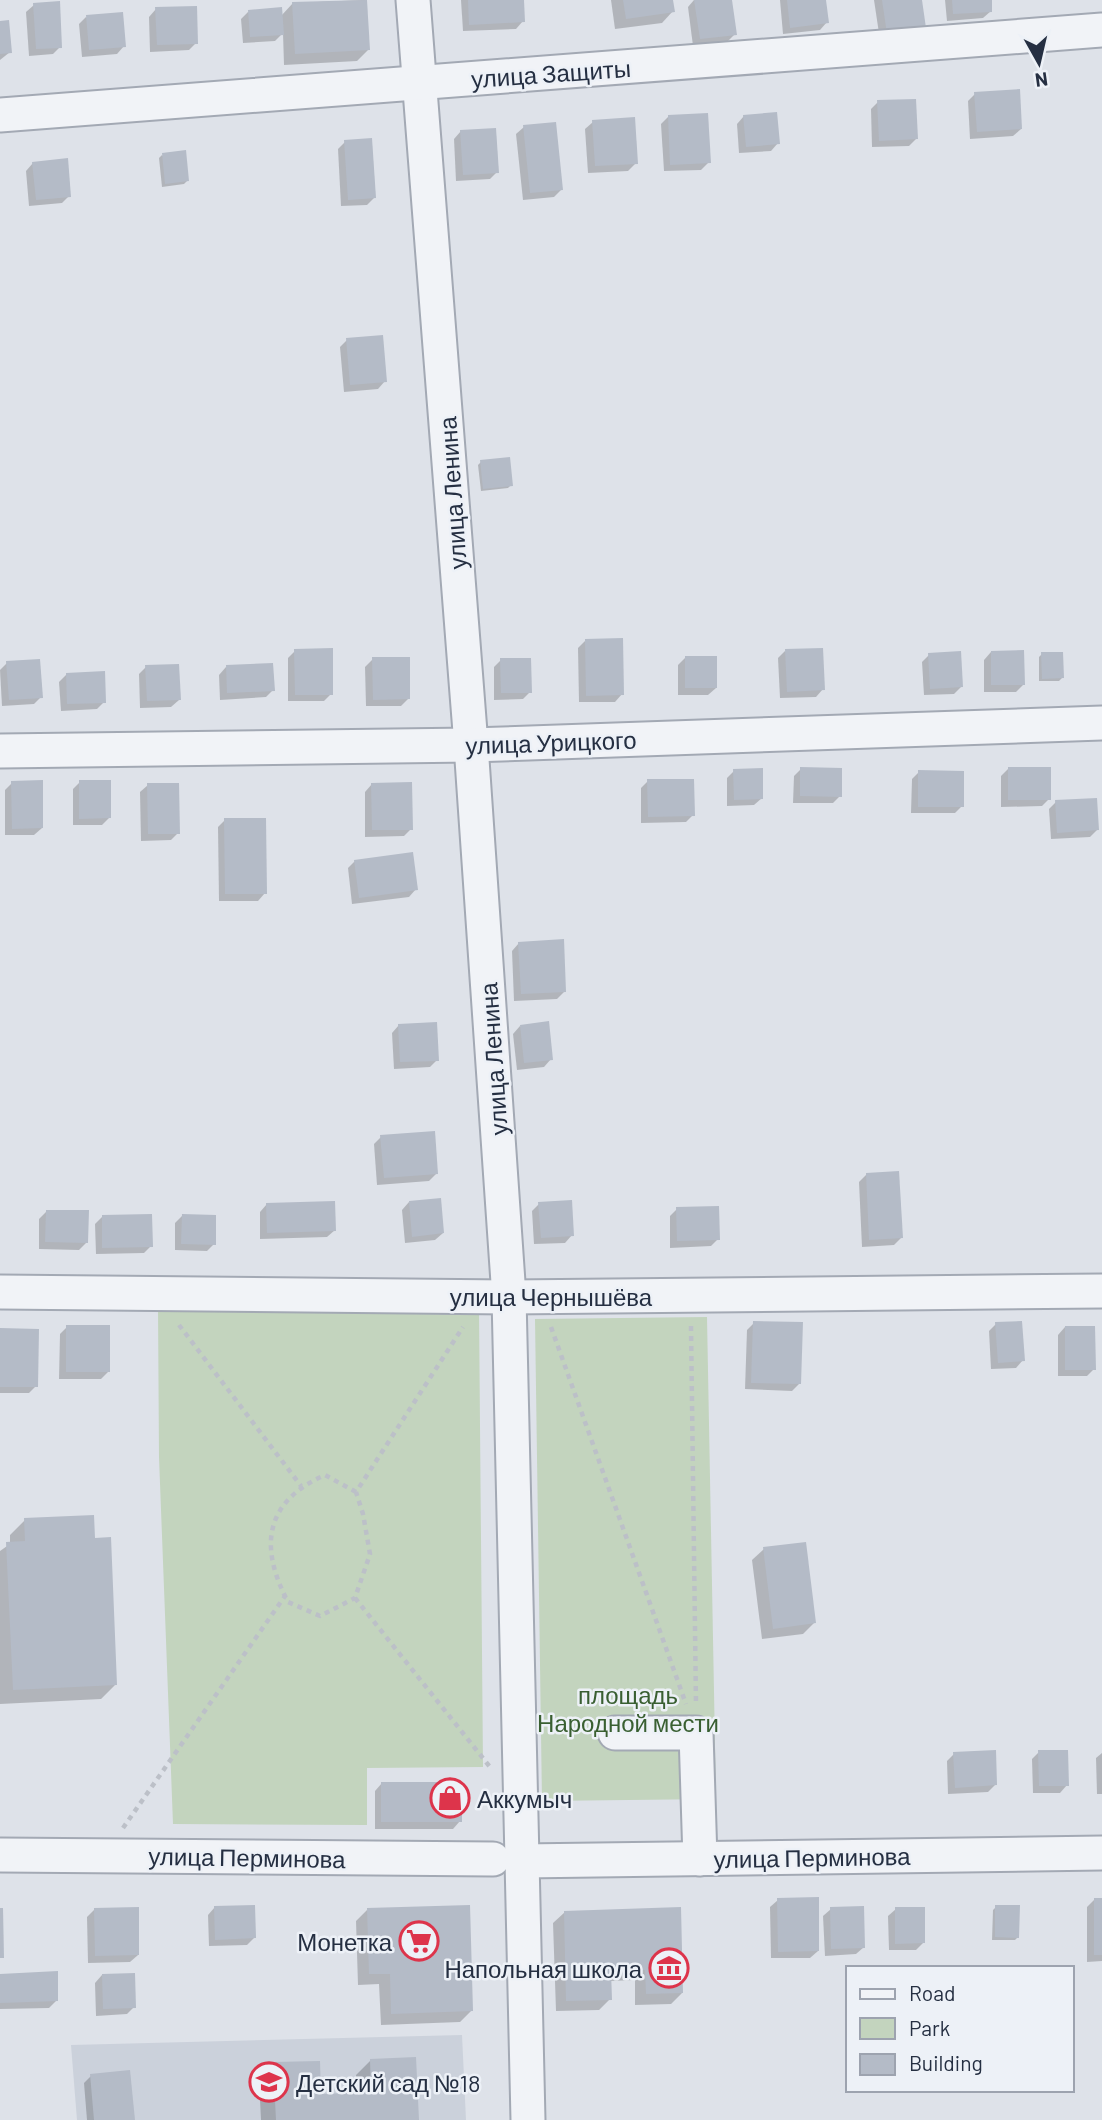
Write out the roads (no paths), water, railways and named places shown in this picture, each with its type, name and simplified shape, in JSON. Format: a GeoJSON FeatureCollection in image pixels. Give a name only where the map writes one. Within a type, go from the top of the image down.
{"type":"FeatureCollection","features":[{"type":"Feature","properties":{"kind":"street","name":"улица Ленина"},"geometry":{"type":"LineString","coordinates":[[414,0],[511,1297],[508,1860],[528,2120]]}},
{"type":"Feature","properties":{"kind":"street","name":"улица Защиты"},"geometry":{"type":"LineString","coordinates":[[0,115],[1102,30]]}},
{"type":"Feature","properties":{"kind":"street","name":"улица Урицкого"},"geometry":{"type":"LineString","coordinates":[[0,751],[471,745],[1102,723]]}},
{"type":"Feature","properties":{"kind":"street","name":"улица Чернышёва"},"geometry":{"type":"LineString","coordinates":[[0,1292],[511,1297],[1102,1291]]}},
{"type":"Feature","properties":{"kind":"street"},"geometry":{"type":"LineString","coordinates":[[615,1733],[696,1733],[700,1859]]}},
{"type":"Feature","properties":{"kind":"street","name":"улица Перминова"},"geometry":{"type":"LineString","coordinates":[[0,1855],[508,1860],[1102,1853]]}},
{"type":"Feature","properties":{"kind":"place","name":"Аккумыч"},"geometry":{"type":"Point","coordinates":[450,1798]}},
{"type":"Feature","properties":{"kind":"place","name":"Монетка"},"geometry":{"type":"Point","coordinates":[419,1941]}},
{"type":"Feature","properties":{"kind":"place","name":"Напольная школа"},"geometry":{"type":"Point","coordinates":[669,1968]}},
{"type":"Feature","properties":{"kind":"place","name":"Детский сад №18"},"geometry":{"type":"Point","coordinates":[269,2082]}},
{"type":"Feature","properties":{"kind":"park label","name":"площадь Народной мести"},"geometry":{"type":"Point","coordinates":[628,1708]}}]}
